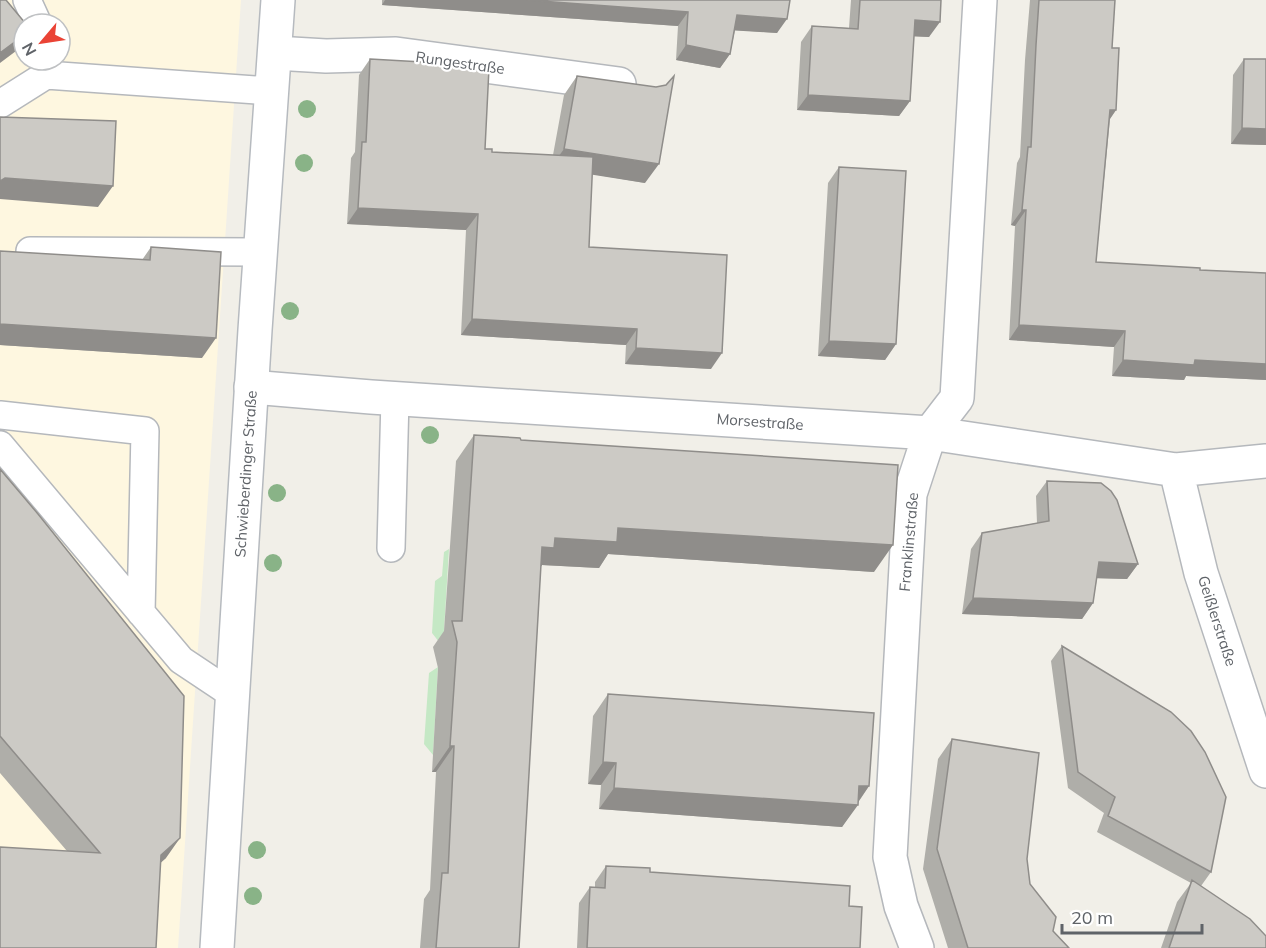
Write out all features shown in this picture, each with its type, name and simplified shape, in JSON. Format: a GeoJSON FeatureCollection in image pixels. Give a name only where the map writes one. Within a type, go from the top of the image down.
{"type":"FeatureCollection","features":[{"type":"Feature","properties":{"kind":"street","name":"Schwieberdinger Straße"},"geometry":{"type":"LineString","coordinates":[[217,948],[278,0]]}},
{"type":"Feature","properties":{"kind":"street","name":"Franklinstraße"},"geometry":{"type":"LineString","coordinates":[[916,948],[901,906],[890,856],[910,494],[930,433],[957,398],[980,0]]}},
{"type":"Feature","properties":{"kind":"street","name":"Rungestraße"},"geometry":{"type":"LineString","coordinates":[[275,53],[326,56],[396,54],[645,87]]}},
{"type":"Feature","properties":{"kind":"street","name":"Morsestraße"},"geometry":{"type":"LineString","coordinates":[[252,387],[395,399],[930,433],[1176,470],[1266,461]]}},
{"type":"Feature","properties":{"kind":"street","name":"Geißlerstraße"},"geometry":{"type":"LineString","coordinates":[[1176,470],[1201,573],[1266,771]]}},
{"type":"Feature","properties":{"kind":"lane"},"geometry":{"type":"LineString","coordinates":[[72,69],[271,91]]}},
{"type":"Feature","properties":{"kind":"lane"},"geometry":{"type":"LineString","coordinates":[[0,105],[52,72]]}},
{"type":"Feature","properties":{"kind":"lane"},"geometry":{"type":"LineString","coordinates":[[30,251],[260,252]]}},
{"type":"Feature","properties":{"kind":"lane"},"geometry":{"type":"LineString","coordinates":[[391,548],[395,399]]}},
{"type":"Feature","properties":{"kind":"lane"},"geometry":{"type":"LineString","coordinates":[[0,415],[145,431],[141,613]]}},
{"type":"Feature","properties":{"kind":"lane"},"geometry":{"type":"LineString","coordinates":[[0,445],[180,660],[232,694]]}},
{"type":"Feature","properties":{"kind":"shaded area"},"geometry":{"type":"Polygon","coordinates":[[[0,0],[241,0],[178,948],[0,948],[0,0]]]}},
{"type":"Feature","properties":{"kind":"green space"},"geometry":{"type":"Polygon","coordinates":[[[449,549],[443,647],[432,633],[435,581],[442,576],[444,552],[449,549]]]}},
{"type":"Feature","properties":{"kind":"green space"},"geometry":{"type":"Polygon","coordinates":[[[438,667],[433,755],[424,744],[429,673],[438,667]]]}},
{"type":"Feature","properties":{"kind":"building"},"geometry":{"type":"Polygon","coordinates":[[[0,0],[6,0],[16,12],[12,12],[12,44],[0,53],[0,0]]]}},
{"type":"Feature","properties":{"kind":"building"},"geometry":{"type":"Polygon","coordinates":[[[527,0],[790,0],[787,19],[737,15],[730,54],[686,45],[688,12],[527,0]]]}},
{"type":"Feature","properties":{"kind":"building"},"geometry":{"type":"Polygon","coordinates":[[[860,0],[941,0],[940,22],[915,20],[910,101],[808,95],[812,26],[858,29],[860,0]]]}},
{"type":"Feature","properties":{"kind":"building"},"geometry":{"type":"Polygon","coordinates":[[[1039,0],[1115,0],[1112,48],[1119,48],[1116,110],[1110,110],[1096,262],[1266,273],[1266,364],[1195,360],[1194,365],[1123,360],[1125,331],[1019,325],[1026,210],[1022,210],[1028,147],[1031,147],[1039,0]]]}},
{"type":"Feature","properties":{"kind":"building"},"geometry":{"type":"Polygon","coordinates":[[[370,59],[489,68],[485,149],[492,149],[492,152],[593,157],[589,247],[727,255],[722,353],[636,348],[637,329],[472,319],[478,214],[358,208],[362,142],[366,142],[370,59]]]}},
{"type":"Feature","properties":{"kind":"building"},"geometry":{"type":"Polygon","coordinates":[[[1244,59],[1266,59],[1266,129],[1242,128],[1244,59]]]}},
{"type":"Feature","properties":{"kind":"building"},"geometry":{"type":"Polygon","coordinates":[[[577,76],[656,87],[666,85],[674,76],[659,164],[564,149],[577,76]]]}},
{"type":"Feature","properties":{"kind":"building"},"geometry":{"type":"Polygon","coordinates":[[[0,117],[116,121],[113,186],[5,178],[0,181],[0,117]]]}},
{"type":"Feature","properties":{"kind":"building"},"geometry":{"type":"Polygon","coordinates":[[[839,167],[906,171],[896,344],[829,341],[839,167]]]}},
{"type":"Feature","properties":{"kind":"building"},"geometry":{"type":"Polygon","coordinates":[[[151,247],[221,252],[216,338],[0,324],[0,251],[150,260],[151,247]]]}},
{"type":"Feature","properties":{"kind":"building"},"geometry":{"type":"Polygon","coordinates":[[[474,435],[898,465],[893,545],[618,528],[617,542],[555,538],[554,548],[542,547],[519,948],[436,948],[442,873],[448,873],[454,746],[450,746],[457,642],[452,621],[462,621],[474,435]]]}},
{"type":"Feature","properties":{"kind":"building"},"geometry":{"type":"Polygon","coordinates":[[[0,469],[184,696],[180,838],[161,855],[156,948],[0,948],[0,847],[100,853],[0,736],[0,469]]]}},
{"type":"Feature","properties":{"kind":"building"},"geometry":{"type":"Polygon","coordinates":[[[1047,481],[1101,483],[1111,491],[1117,500],[1138,564],[1099,562],[1093,603],[973,598],[982,533],[1049,521],[1047,481]]]}},
{"type":"Feature","properties":{"kind":"building"},"geometry":{"type":"Polygon","coordinates":[[[1062,646],[1171,712],[1191,731],[1205,752],[1226,797],[1211,872],[1108,816],[1115,797],[1078,772],[1062,646]]]}},
{"type":"Feature","properties":{"kind":"building"},"geometry":{"type":"Polygon","coordinates":[[[608,694],[874,713],[869,786],[859,786],[858,805],[614,788],[616,763],[603,762],[608,694]]]}},
{"type":"Feature","properties":{"kind":"building"},"geometry":{"type":"Polygon","coordinates":[[[952,739],[1039,753],[1027,859],[1030,884],[1056,917],[1053,931],[1069,948],[968,948],[937,849],[952,739]]]}},
{"type":"Feature","properties":{"kind":"building"},"geometry":{"type":"Polygon","coordinates":[[[606,866],[650,868],[650,872],[850,886],[849,906],[862,907],[860,948],[587,948],[590,887],[605,888],[606,866]]]}},
{"type":"Feature","properties":{"kind":"building"},"geometry":{"type":"Polygon","coordinates":[[[1192,880],[1250,919],[1266,936],[1266,948],[1169,948],[1192,880]]]}}]}
